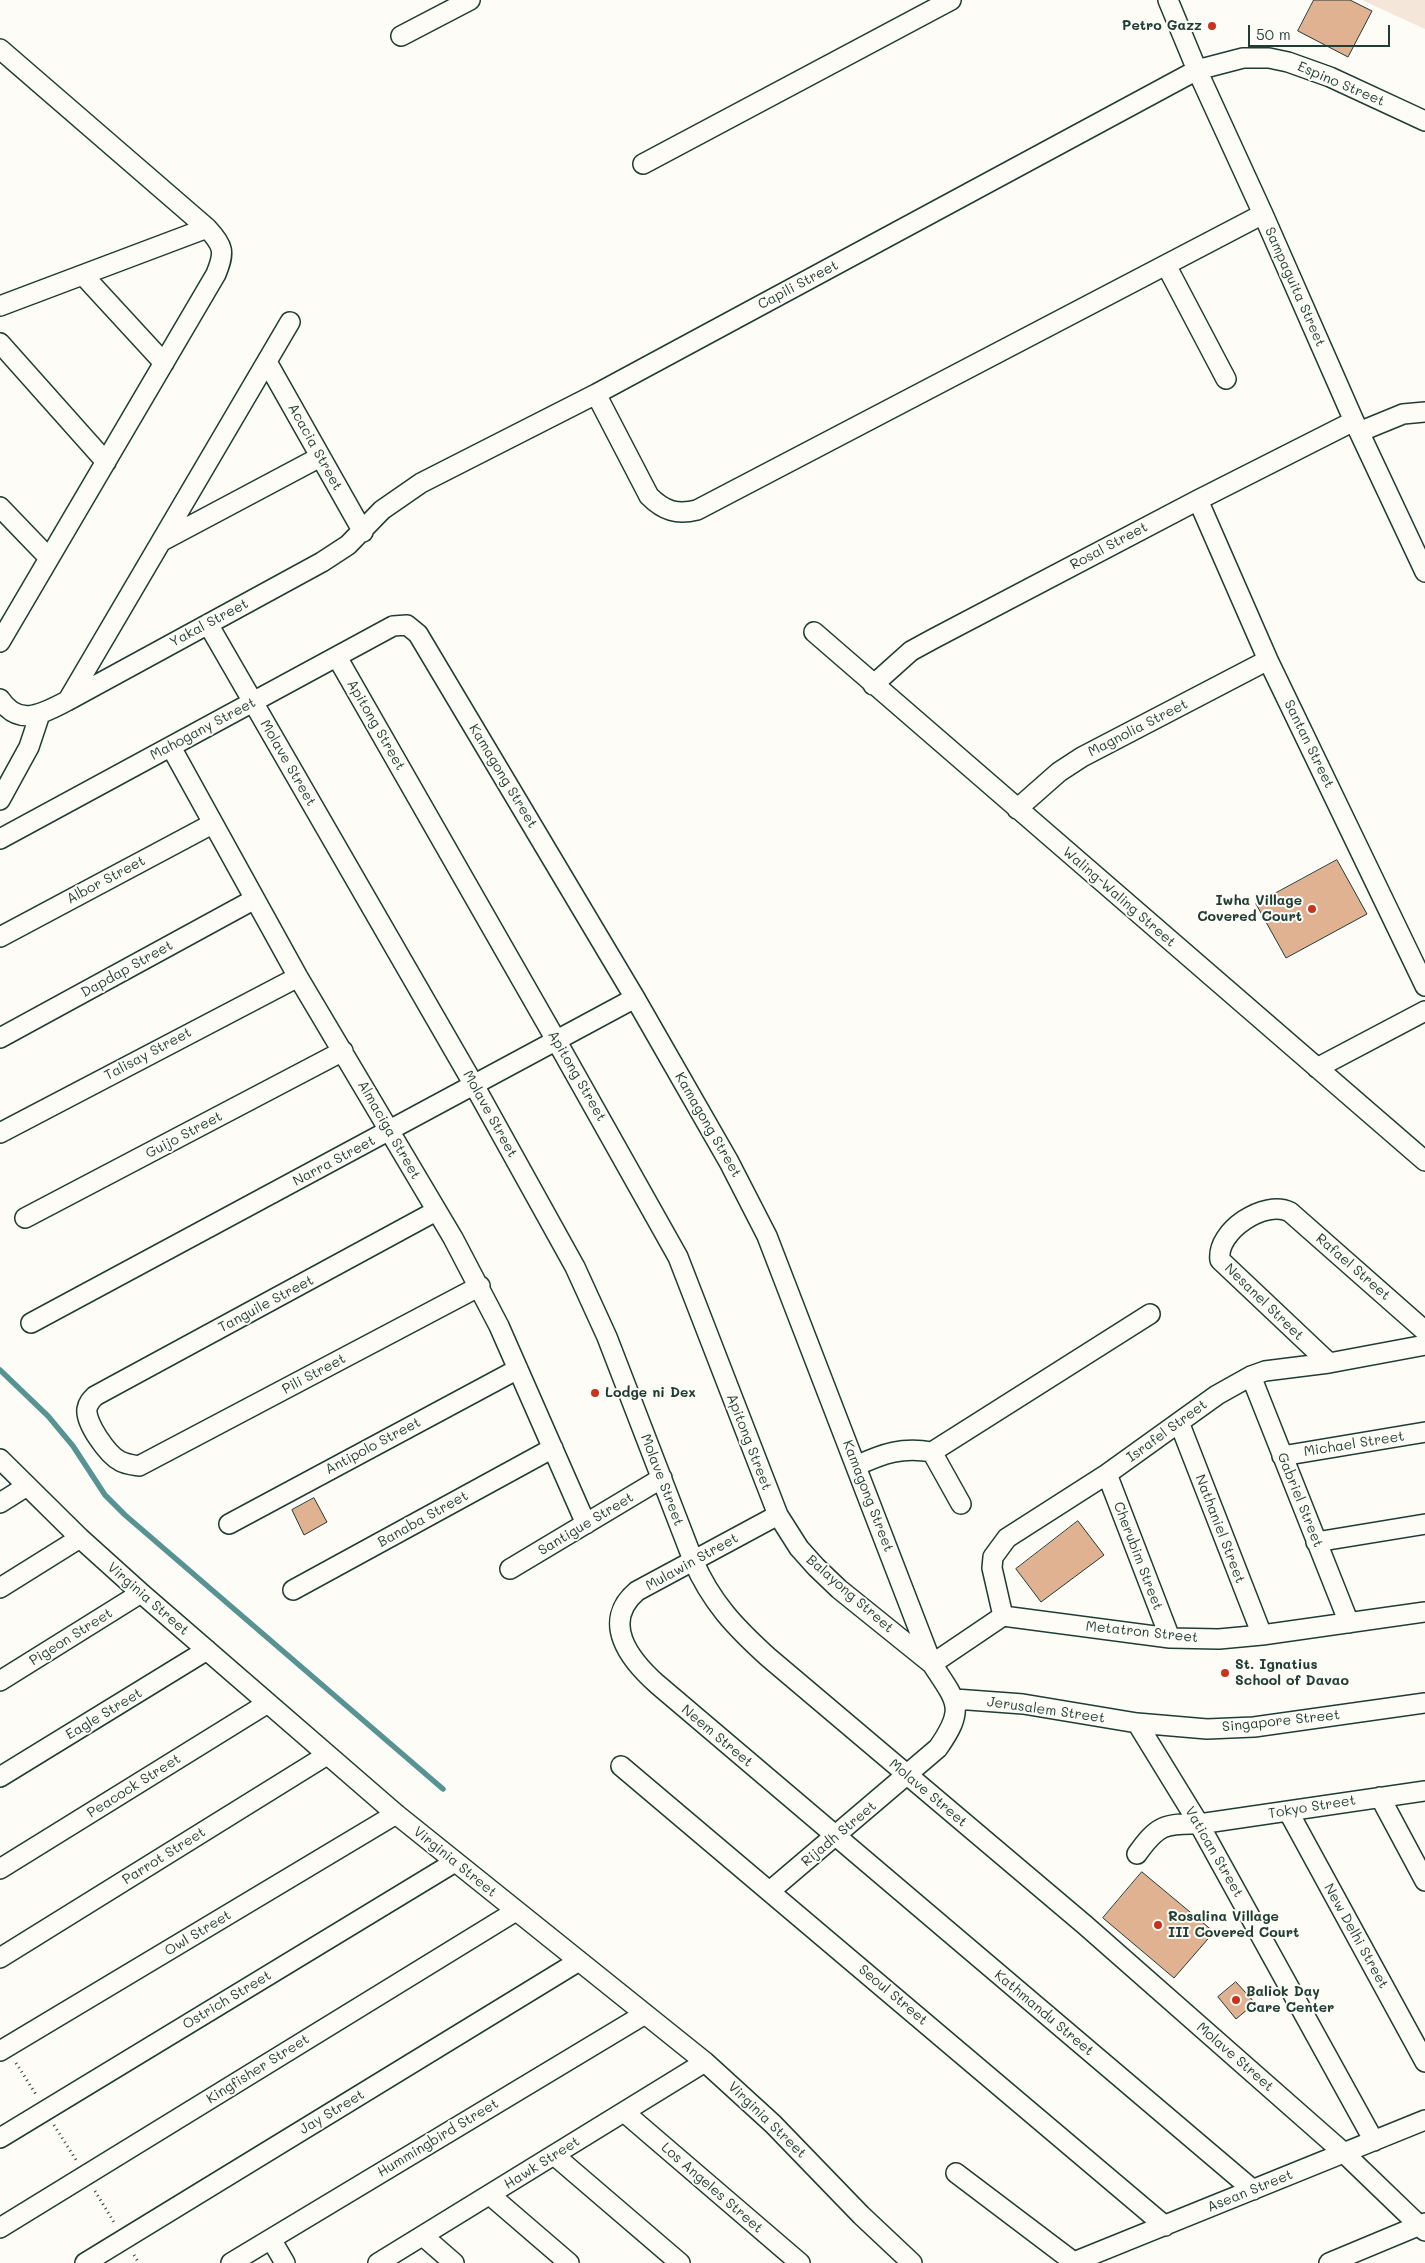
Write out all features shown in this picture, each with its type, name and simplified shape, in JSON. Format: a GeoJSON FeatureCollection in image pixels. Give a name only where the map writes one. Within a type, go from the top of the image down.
{"type":"FeatureCollection","features":[{"type":"Feature","properties":{"kind":"street"},"geometry":{"type":"LineString","coordinates":[[401,36],[470,0]]}},
{"type":"Feature","properties":{"kind":"street"},"geometry":{"type":"LineString","coordinates":[[643,164],[951,0]]}},
{"type":"Feature","properties":{"kind":"street","name":"Sampaguita Street"},"geometry":{"type":"LineString","coordinates":[[1168,0],[1196,70],[1264,214],[1356,427],[1425,572]]}},
{"type":"Feature","properties":{"kind":"street"},"geometry":{"type":"LineString","coordinates":[[0,49],[207,228],[219,240],[223,251],[221,262],[164,363],[0,642]]}},
{"type":"Feature","properties":{"kind":"street","name":"Espino Street"},"geometry":{"type":"LineString","coordinates":[[1196,70],[1243,58],[1269,58],[1288,62],[1309,68],[1425,121]]}},
{"type":"Feature","properties":{"kind":"street","name":"Capili Street"},"geometry":{"type":"LineString","coordinates":[[399,497],[420,483],[596,394],[1196,70]]}},
{"type":"Feature","properties":{"kind":"street"},"geometry":{"type":"LineString","coordinates":[[596,394],[649,496],[658,505],[669,510],[682,513],[697,510],[1264,214]]}},
{"type":"Feature","properties":{"kind":"street"},"geometry":{"type":"LineString","coordinates":[[0,306],[207,228]]}},
{"type":"Feature","properties":{"kind":"street"},"geometry":{"type":"LineString","coordinates":[[1166,265],[1226,379]]}},
{"type":"Feature","properties":{"kind":"street"},"geometry":{"type":"LineString","coordinates":[[83,275],[164,363]]}},
{"type":"Feature","properties":{"kind":"street"},"geometry":{"type":"LineString","coordinates":[[67,701],[290,322]]}},
{"type":"Feature","properties":{"kind":"street"},"geometry":{"type":"LineString","coordinates":[[0,343],[106,462]]}},
{"type":"Feature","properties":{"kind":"street","name":"Acacia Street"},"geometry":{"type":"LineString","coordinates":[[267,362],[362,532]]}},
{"type":"Feature","properties":{"kind":"street","name":"Rosal Street"},"geometry":{"type":"LineString","coordinates":[[873,684],[911,651],[1198,500],[1356,427],[1403,414],[1425,412]]}},
{"type":"Feature","properties":{"kind":"street"},"geometry":{"type":"LineString","coordinates":[[161,541],[320,457]]}},
{"type":"Feature","properties":{"kind":"street","name":"Yakal Street"},"geometry":{"type":"LineString","coordinates":[[40,714],[322,562],[348,545],[382,510],[399,497]]}},
{"type":"Feature","properties":{"kind":"street","name":"Santan Street"},"geometry":{"type":"LineString","coordinates":[[1198,500],[1268,660],[1425,986]]}},
{"type":"Feature","properties":{"kind":"street"},"geometry":{"type":"LineString","coordinates":[[0,507],[49,558]]}},
{"type":"Feature","properties":{"kind":"street","name":"Molave Street"},"geometry":{"type":"LineString","coordinates":[[208,624],[474,1085],[575,1268],[592,1302],[704,1586],[725,1614],[748,1638],[1085,1925],[1344,2153],[1423,2227]]}},
{"type":"Feature","properties":{"kind":"street","name":"Mahogany Street"},"geometry":{"type":"LineString","coordinates":[[0,839],[393,626],[407,625]]}},
{"type":"Feature","properties":{"kind":"street","name":"Kamagong Street"},"geometry":{"type":"LineString","coordinates":[[407,625],[418,634],[635,998],[750,1200],[767,1236],[932,1664]]}},
{"type":"Feature","properties":{"kind":"street","name":"Waling-Waling Street"},"geometry":{"type":"LineString","coordinates":[[814,632],[1425,1161]]}},
{"type":"Feature","properties":{"kind":"street","name":"Apitong Street"},"geometry":{"type":"LineString","coordinates":[[337,657],[678,1257],[778,1515]]}},
{"type":"Feature","properties":{"kind":"street","name":"Magnolia Street"},"geometry":{"type":"LineString","coordinates":[[1017,809],[1060,772],[1082,757],[1268,660]]}},
{"type":"Feature","properties":{"kind":"street"},"geometry":{"type":"LineString","coordinates":[[0,800],[29,747],[40,714],[22,715],[2,705]]}},
{"type":"Feature","properties":{"kind":"street","name":"Almaciga Street"},"geometry":{"type":"LineString","coordinates":[[171,746],[212,824],[298,977],[480,1286],[586,1524]]}},
{"type":"Feature","properties":{"kind":"street","name":"Albor Street"},"geometry":{"type":"LineString","coordinates":[[0,937],[212,824]]}},
{"type":"Feature","properties":{"kind":"street","name":"Dapdap Street"},"geometry":{"type":"LineString","coordinates":[[0,1038],[254,900]]}},
{"type":"Feature","properties":{"kind":"street","name":"Talisay Street"},"geometry":{"type":"LineString","coordinates":[[0,1134],[298,977]]}},
{"type":"Feature","properties":{"kind":"street","name":"Narra Street"},"geometry":{"type":"LineString","coordinates":[[31,1323],[390,1132],[635,998]]}},
{"type":"Feature","properties":{"kind":"street"},"geometry":{"type":"LineString","coordinates":[[1318,1068],[1425,1011]]}},
{"type":"Feature","properties":{"kind":"street","name":"Guijo Street"},"geometry":{"type":"LineString","coordinates":[[25,1218],[342,1052]]}},
{"type":"Feature","properties":{"kind":"street","name":"Rafael Street"},"geometry":{"type":"LineString","coordinates":[[1280,1207],[1290,1212],[1425,1330]]}},
{"type":"Feature","properties":{"kind":"street","name":"Nesanel Street"},"geometry":{"type":"LineString","coordinates":[[1280,1207],[1262,1211],[1230,1232],[1221,1245],[1220,1260],[1329,1364]]}},
{"type":"Feature","properties":{"kind":"street","name":"Tanguile Street"},"geometry":{"type":"LineString","coordinates":[[148,1462],[139,1466],[128,1464],[112,1455],[93,1430],[88,1419],[87,1410],[90,1401],[96,1396],[436,1212]]}},
{"type":"Feature","properties":{"kind":"street","name":"Pili Street"},"geometry":{"type":"LineString","coordinates":[[148,1462],[480,1286]]}},
{"type":"Feature","properties":{"kind":"street"},"geometry":{"type":"LineString","coordinates":[[856,1466],[880,1455],[904,1449],[932,1452],[1150,1314]]}},
{"type":"Feature","properties":{"kind":"street","name":"Israfel Street"},"geometry":{"type":"LineString","coordinates":[[1002,1616],[992,1568],[993,1557],[1000,1545],[1007,1538],[1107,1474],[1218,1395],[1251,1376],[1286,1367],[1329,1364],[1425,1345]]}},
{"type":"Feature","properties":{"kind":"street","name":"Antipolo Street"},"geometry":{"type":"LineString","coordinates":[[229,1524],[518,1369]]}},
{"type":"Feature","properties":{"kind":"street","name":"Gabriel Street"},"geometry":{"type":"LineString","coordinates":[[1251,1376],[1349,1623]]}},
{"type":"Feature","properties":{"kind":"street","name":"Nathaniel Street"},"geometry":{"type":"LineString","coordinates":[[1178,1422],[1262,1635]]}},
{"type":"Feature","properties":{"kind":"street","name":"Michael Street"},"geometry":{"type":"LineString","coordinates":[[1282,1456],[1425,1432]]}},
{"type":"Feature","properties":{"kind":"street","name":"Banaba Street"},"geometry":{"type":"LineString","coordinates":[[292,1590],[553,1448]]}},
{"type":"Feature","properties":{"kind":"street"},"geometry":{"type":"LineString","coordinates":[[932,1452],[961,1504]]}},
{"type":"Feature","properties":{"kind":"street","name":"Virginia Street"},"geometry":{"type":"LineString","coordinates":[[0,1459],[80,1538],[327,1755],[455,1862],[705,2062],[773,2124],[861,2215],[912,2263]]}},
{"type":"Feature","properties":{"kind":"street","name":"Cherubim Street"},"geometry":{"type":"LineString","coordinates":[[1107,1474],[1170,1638]]}},
{"type":"Feature","properties":{"kind":"street","name":"Santigue Street"},"geometry":{"type":"LineString","coordinates":[[510,1569],[662,1478]]}},
{"type":"Feature","properties":{"kind":"street"},"geometry":{"type":"LineString","coordinates":[[0,1503],[27,1486]]}},
{"type":"Feature","properties":{"kind":"street","name":"Mulawin Street"},"geometry":{"type":"LineString","coordinates":[[620,1622],[624,1607],[630,1598],[693,1560],[778,1515]]}},
{"type":"Feature","properties":{"kind":"street","name":"Balayong Street"},"geometry":{"type":"LineString","coordinates":[[778,1515],[799,1548],[816,1568],[839,1589],[932,1664]]}},
{"type":"Feature","properties":{"kind":"street"},"geometry":{"type":"LineString","coordinates":[[1316,1542],[1425,1524]]}},
{"type":"Feature","properties":{"kind":"street"},"geometry":{"type":"LineString","coordinates":[[0,1588],[80,1538]]}},
{"type":"Feature","properties":{"kind":"street","name":"Pigeon Street"},"geometry":{"type":"LineString","coordinates":[[0,1681],[141,1593]]}},
{"type":"Feature","properties":{"kind":"street","name":"Metatron Street"},"geometry":{"type":"LineString","coordinates":[[1002,1616],[1170,1638],[1219,1638],[1262,1635],[1425,1612]]}},
{"type":"Feature","properties":{"kind":"street"},"geometry":{"type":"LineString","coordinates":[[955,1699],[932,1664],[1002,1616]]}},
{"type":"Feature","properties":{"kind":"street","name":"Neem Street"},"geometry":{"type":"LineString","coordinates":[[620,1622],[621,1634],[627,1652],[640,1670],[836,1836]]}},
{"type":"Feature","properties":{"kind":"street","name":"Eagle Street"},"geometry":{"type":"LineString","coordinates":[[0,1777],[207,1650]]}},
{"type":"Feature","properties":{"kind":"street","name":"Rijadh Street"},"geometry":{"type":"LineString","coordinates":[[770,1892],[908,1776],[938,1748],[948,1735],[956,1716],[955,1699]]}},
{"type":"Feature","properties":{"kind":"street","name":"Jerusalem Street"},"geometry":{"type":"LineString","coordinates":[[955,1699],[1023,1704],[1137,1723]]}},
{"type":"Feature","properties":{"kind":"street","name":"Peacock Street"},"geometry":{"type":"LineString","coordinates":[[0,1869],[268,1703]]}},
{"type":"Feature","properties":{"kind":"street","name":"Singapore Street"},"geometry":{"type":"LineString","coordinates":[[1137,1723],[1207,1729],[1254,1727],[1425,1703]]}},
{"type":"Feature","properties":{"kind":"street","name":"Vatican Street"},"geometry":{"type":"LineString","coordinates":[[1137,1723],[1199,1824],[1374,2141]]}},
{"type":"Feature","properties":{"kind":"street","name":"Parrot Street"},"geometry":{"type":"LineString","coordinates":[[0,1958],[327,1755]]}},
{"type":"Feature","properties":{"kind":"street","name":"Seoul Street"},"geometry":{"type":"LineString","coordinates":[[621,1766],[1165,2226]]}},
{"type":"Feature","properties":{"kind":"street","name":"Tokyo Street"},"geometry":{"type":"LineString","coordinates":[[1137,1854],[1152,1834],[1166,1826],[1199,1824],[1425,1791]]}},
{"type":"Feature","properties":{"kind":"street"},"geometry":{"type":"LineString","coordinates":[[1380,1797],[1425,1881]]}},
{"type":"Feature","properties":{"kind":"street","name":"New Delhi Street"},"geometry":{"type":"LineString","coordinates":[[1288,1811],[1425,2062]]}},
{"type":"Feature","properties":{"kind":"street","name":"Owl Street"},"geometry":{"type":"LineString","coordinates":[[3,2049],[396,1814]]}},
{"type":"Feature","properties":{"kind":"street","name":"Kathmandu Street"},"geometry":{"type":"LineString","coordinates":[[836,1836],[1253,2190]]}},
{"type":"Feature","properties":{"kind":"street","name":"Ostrich Street"},"geometry":{"type":"LineString","coordinates":[[0,2138],[455,1862]]}},
{"type":"Feature","properties":{"kind":"street","name":"Kingfisher Street"},"geometry":{"type":"LineString","coordinates":[[0,2228],[516,1911]]}},
{"type":"Feature","properties":{"kind":"street","name":"Jay Street"},"geometry":{"type":"LineString","coordinates":[[85,2263],[579,1961]]}},
{"type":"Feature","properties":{"kind":"street","name":"Hummingbird Street"},"geometry":{"type":"LineString","coordinates":[[231,2263],[645,2014]]}},
{"type":"Feature","properties":{"kind":"street","name":"Hawk Street"},"geometry":{"type":"LineString","coordinates":[[378,2263],[705,2062]]}},
{"type":"Feature","properties":{"kind":"street","name":"Los Angeles Street"},"geometry":{"type":"LineString","coordinates":[[624,2112],[800,2263]]}},
{"type":"Feature","properties":{"kind":"street","name":"Asean Street"},"geometry":{"type":"LineString","coordinates":[[1075,2263],[1425,2120]]}},
{"type":"Feature","properties":{"kind":"street"},"geometry":{"type":"LineString","coordinates":[[554,2155],[680,2263]]}},
{"type":"Feature","properties":{"kind":"street"},"geometry":{"type":"LineString","coordinates":[[956,2173],[1075,2263]]}},
{"type":"Feature","properties":{"kind":"street"},"geometry":{"type":"LineString","coordinates":[[490,2195],[569,2263]]}},
{"type":"Feature","properties":{"kind":"street"},"geometry":{"type":"LineString","coordinates":[[1329,2263],[1423,2227]]}},
{"type":"Feature","properties":{"kind":"street"},"geometry":{"type":"LineString","coordinates":[[423,2236],[454,2263]]}},
{"type":"Feature","properties":{"kind":"street"},"geometry":{"type":"LineString","coordinates":[[271,2239],[285,2263]]}},
{"type":"Feature","properties":{"kind":"path"},"geometry":{"type":"LineString","coordinates":[[3,2049],[46,2111],[138,2263]]}},
{"type":"Feature","properties":{"kind":"shaded area"},"geometry":{"type":"Polygon","coordinates":[[[1362,0],[1425,0],[1425,29],[1362,0]]]}},
{"type":"Feature","properties":{"kind":"building"},"geometry":{"type":"Polygon","coordinates":[[[1314,0],[1350,0],[1372,11],[1348,57],[1298,31],[1314,0]]]}},
{"type":"Feature","properties":{"kind":"building","name":"Iwha Village Covered Court"},"geometry":{"type":"Polygon","coordinates":[[[1337,860],[1367,914],[1286,958],[1256,904],[1337,860]]]}},
{"type":"Feature","properties":{"kind":"building"},"geometry":{"type":"Polygon","coordinates":[[[314,1498],[327,1522],[304,1535],[292,1510],[314,1498]]]}},
{"type":"Feature","properties":{"kind":"building"},"geometry":{"type":"Polygon","coordinates":[[[1078,1521],[1104,1555],[1041,1602],[1016,1569],[1078,1521]]]}},
{"type":"Feature","properties":{"kind":"building","name":"Rosalina Village III Covered Court"},"geometry":{"type":"Polygon","coordinates":[[[1142,1872],[1214,1932],[1174,1978],[1103,1918],[1142,1872]]]}},
{"type":"Feature","properties":{"kind":"building","name":"Baliok Day Care Center"},"geometry":{"type":"Polygon","coordinates":[[[1236,1982],[1255,2003],[1236,2019],[1218,1997],[1236,1982]]]}},
{"type":"Feature","properties":{"kind":"waterway"},"geometry":{"type":"LineString","coordinates":[[0,1370],[48,1416],[73,1446],[105,1495],[125,1515],[443,1789]]}},
{"type":"Feature","properties":{"kind":"place","name":"Petro Gazz"},"geometry":{"type":"Point","coordinates":[1212,26]}},
{"type":"Feature","properties":{"kind":"place","name":"Iwha Village Covered Court"},"geometry":{"type":"Point","coordinates":[1312,909]}},
{"type":"Feature","properties":{"kind":"place","name":"Lodge ni Dex"},"geometry":{"type":"Point","coordinates":[595,1393]}},
{"type":"Feature","properties":{"kind":"place","name":"St. Ignatius School of Davao"},"geometry":{"type":"Point","coordinates":[1225,1673]}},
{"type":"Feature","properties":{"kind":"place","name":"Rosalina Village III Covered Court"},"geometry":{"type":"Point","coordinates":[1158,1925]}},
{"type":"Feature","properties":{"kind":"place","name":"Baliok Day Care Center"},"geometry":{"type":"Point","coordinates":[1236,2000]}}]}
